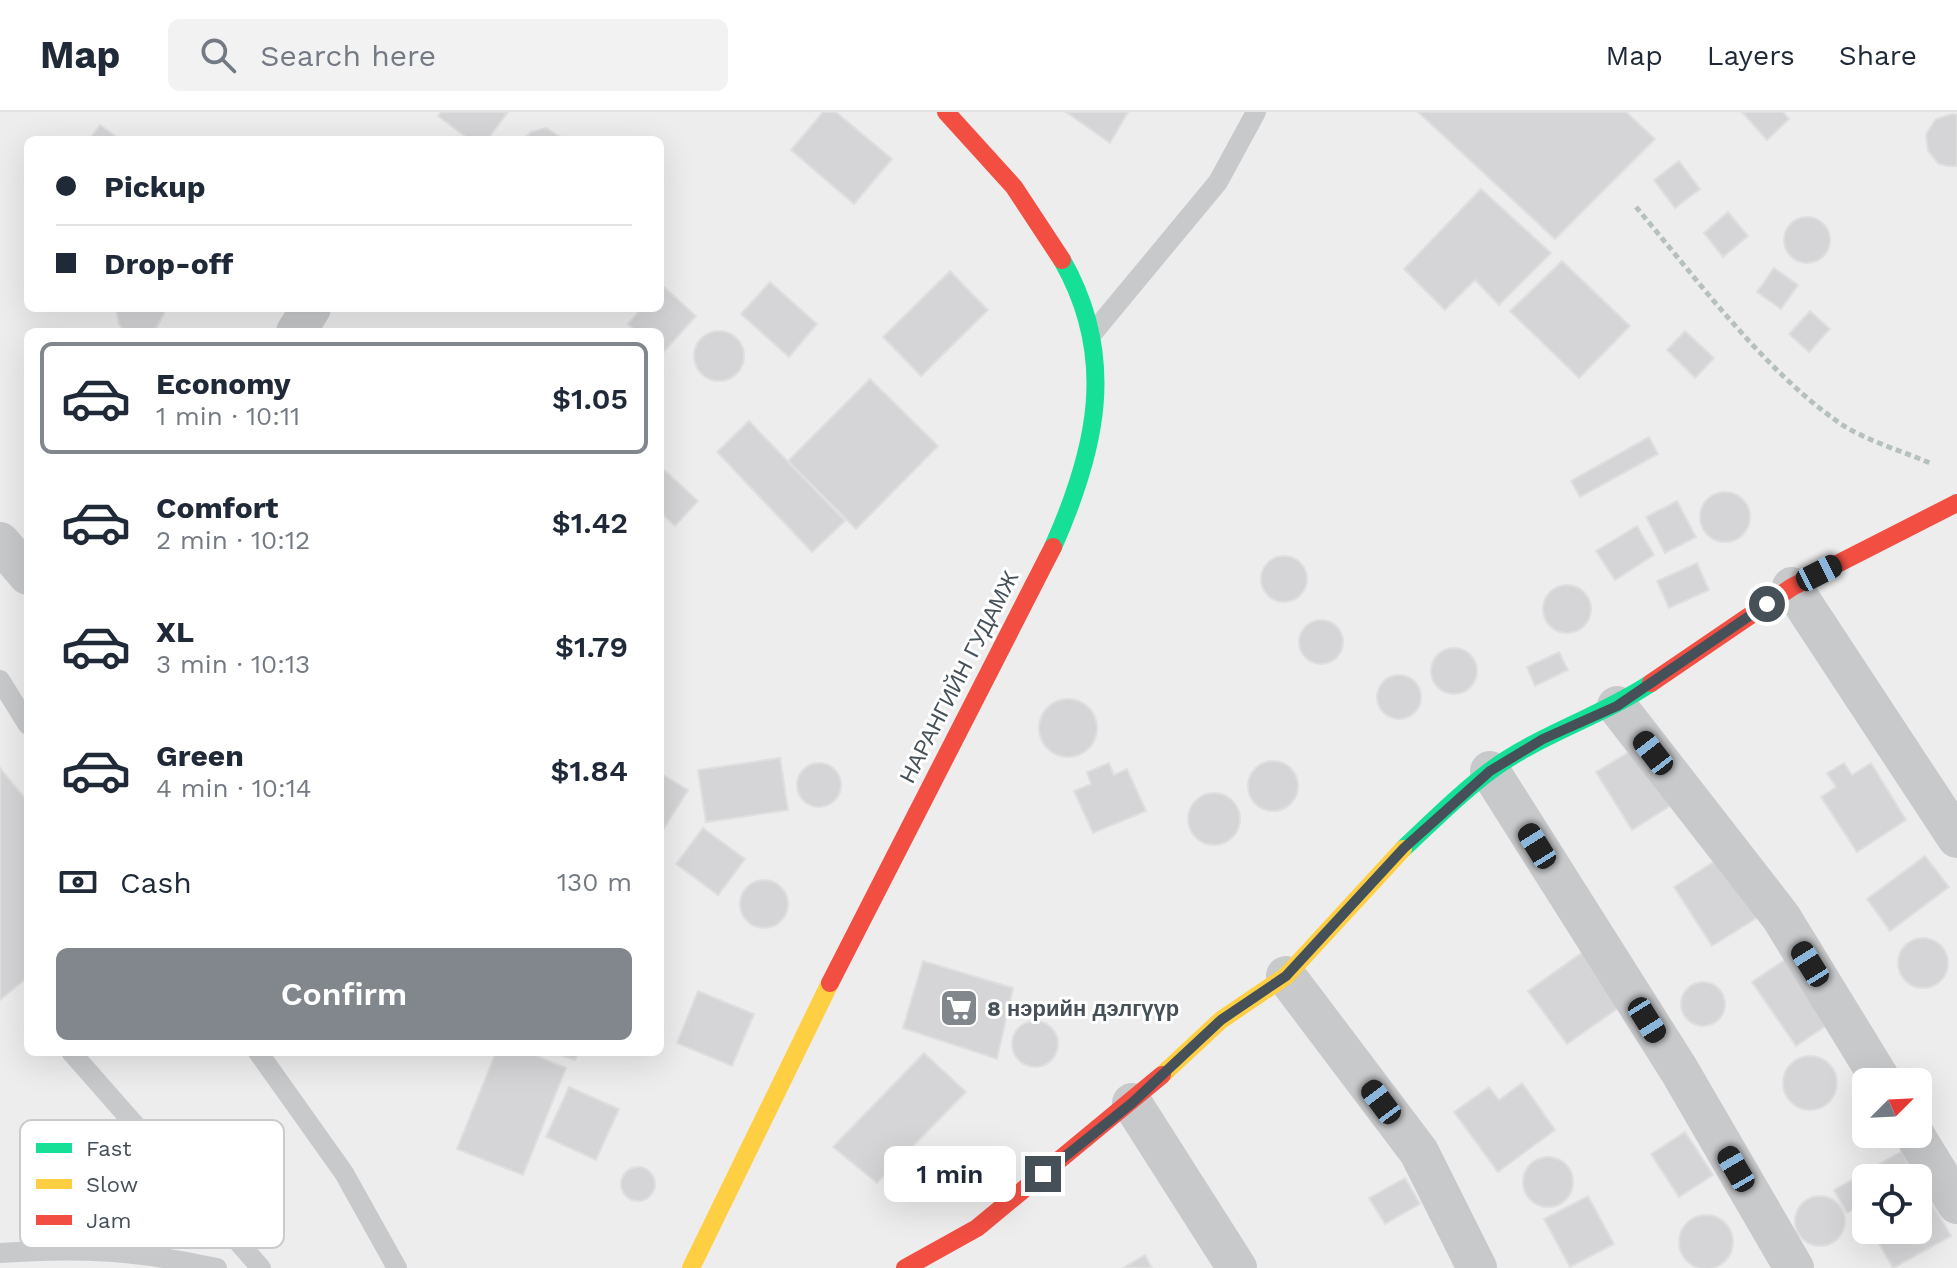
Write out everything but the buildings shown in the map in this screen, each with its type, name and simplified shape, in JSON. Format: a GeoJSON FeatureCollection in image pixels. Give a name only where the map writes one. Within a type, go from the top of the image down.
{"type":"FeatureCollection","features":[{"type":"Feature","properties":{"kind":"street","name":"НАРАНГИЙН ГУДАМЖ"},"geometry":{"type":"LineString","coordinates":[[691,1268],[1070,509],[1092,435],[1095,372],[1092,334],[1071,272],[1036,217],[982,148],[946,112]]}},
{"type":"Feature","properties":{"kind":"street"},"geometry":{"type":"LineString","coordinates":[[905,1268],[977,1228],[1132,1103],[1221,1020],[1286,976],[1404,848],[1490,771],[1543,739],[1617,706],[1792,587],[1957,503]]}},
{"type":"Feature","properties":{"kind":"street"},"geometry":{"type":"LineString","coordinates":[[0,542],[24,570]]}},
{"type":"Feature","properties":{"kind":"street"},"geometry":{"type":"LineString","coordinates":[[1792,587],[1957,838]]}},
{"type":"Feature","properties":{"kind":"street"},"geometry":{"type":"LineString","coordinates":[[1617,706],[1781,917],[1873,1068]]}},
{"type":"Feature","properties":{"kind":"street"},"geometry":{"type":"LineString","coordinates":[[1490,771],[1679,1070],[1794,1268]]}},
{"type":"Feature","properties":{"kind":"street"},"geometry":{"type":"LineString","coordinates":[[1286,976],[1419,1152],[1477,1268]]}},
{"type":"Feature","properties":{"kind":"street"},"geometry":{"type":"LineString","coordinates":[[1132,1103],[1237,1268]]}},
{"type":"Feature","properties":{"kind":"street"},"geometry":{"type":"LineString","coordinates":[[1923,1148],[1957,1204]]}},
{"type":"Feature","properties":{"kind":"lane"},"geometry":{"type":"LineString","coordinates":[[1092,334],[1218,182],[1256,112]]}},
{"type":"Feature","properties":{"kind":"lane"},"geometry":{"type":"LineString","coordinates":[[0,680],[24,719]]}},
{"type":"Feature","properties":{"kind":"lane"},"geometry":{"type":"LineString","coordinates":[[75,1056],[131,1120]]}},
{"type":"Feature","properties":{"kind":"lane"},"geometry":{"type":"LineString","coordinates":[[261,1056],[344,1173],[397,1268]]}},
{"type":"Feature","properties":{"kind":"lane"},"geometry":{"type":"LineString","coordinates":[[243,1248],[261,1268]]}},
{"type":"Feature","properties":{"kind":"lane"},"geometry":{"type":"LineString","coordinates":[[0,1253],[59,1249],[147,1253],[217,1268]]}},
{"type":"Feature","properties":{"kind":"path"},"geometry":{"type":"LineString","coordinates":[[1636,207],[1716,302],[1790,382],[1843,425],[1943,469]]}},
{"type":"Feature","properties":{"kind":"traffic: fast"},"geometry":{"type":"LineString","coordinates":[[1053,547],[1080,475],[1095,404],[1095,368],[1090,333],[1079,296],[1062,260]]}},
{"type":"Feature","properties":{"kind":"traffic: fast"},"geometry":{"type":"LineString","coordinates":[[1403,849],[1467,789],[1509,758],[1651,683]]}},
{"type":"Feature","properties":{"kind":"traffic: slow"},"geometry":{"type":"LineString","coordinates":[[1162,1075],[1221,1020],[1286,976],[1403,849]]}},
{"type":"Feature","properties":{"kind":"traffic: slow"},"geometry":{"type":"LineString","coordinates":[[691,1268],[830,983]]}},
{"type":"Feature","properties":{"kind":"traffic: jam"},"geometry":{"type":"LineString","coordinates":[[946,112],[1014,187],[1062,260]]}},
{"type":"Feature","properties":{"kind":"traffic: jam"},"geometry":{"type":"LineString","coordinates":[[1651,683],[1792,587],[1957,503]]}},
{"type":"Feature","properties":{"kind":"traffic: jam"},"geometry":{"type":"LineString","coordinates":[[830,983],[1053,547]]}},
{"type":"Feature","properties":{"kind":"traffic: jam"},"geometry":{"type":"LineString","coordinates":[[905,1268],[977,1228],[1162,1075]]}},
{"type":"Feature","properties":{"kind":"place","name":"8 нэрийн дэлгүүр"},"geometry":{"type":"Point","coordinates":[959,1008]}},
{"type":"Feature","properties":{"kind":"route"},"geometry":{"type":"LineString","coordinates":[[1043,1174],[1132,1103],[1221,1020],[1286,976],[1404,848],[1490,771],[1543,739],[1617,706],[1767,604]]}}]}
